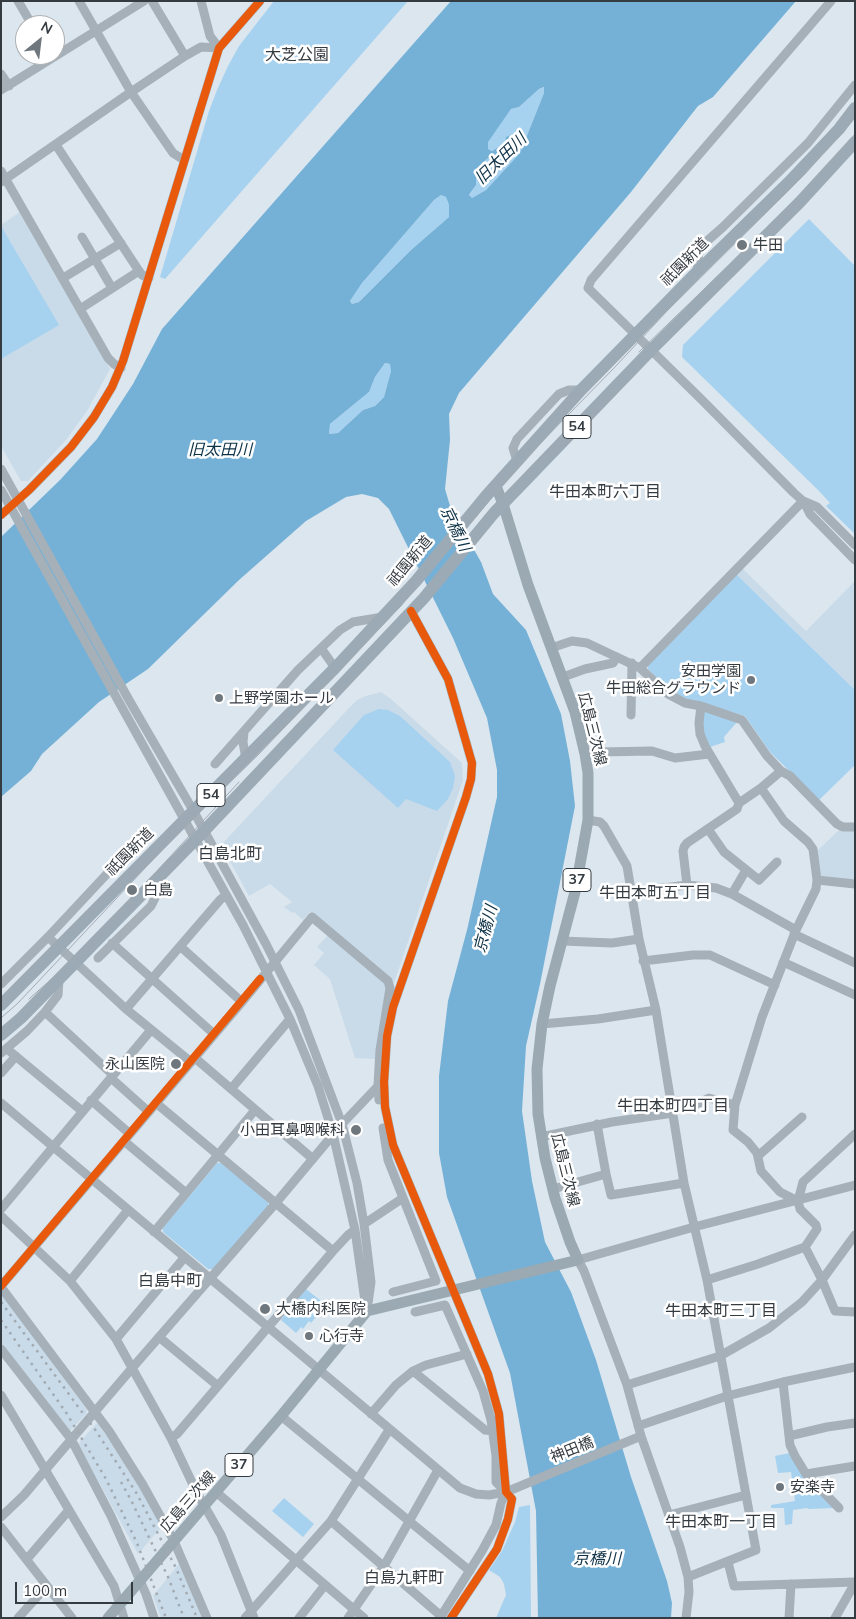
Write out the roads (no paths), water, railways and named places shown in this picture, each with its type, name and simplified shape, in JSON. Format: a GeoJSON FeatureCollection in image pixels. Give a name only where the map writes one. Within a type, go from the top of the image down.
{"type":"FeatureCollection","features":[{"type":"Feature","properties":{"kind":"highway","name":"祇園新道"},"geometry":{"type":"LineString","coordinates":[[1,1005],[246,760],[335,668],[416,581],[484,498],[581,390],[788,183],[839,129],[855,108]]}},
{"type":"Feature","properties":{"kind":"highway","name":"54"},"geometry":{"type":"LineString","coordinates":[[1,1035],[59,980],[158,876],[200,835],[424,598],[503,504],[651,350],[800,202],[855,142]]}},
{"type":"Feature","properties":{"kind":"main road","name":"広島三次線"},"geometry":{"type":"LineString","coordinates":[[496,486],[528,585],[575,712],[588,773],[588,820],[575,892],[542,1024],[537,1070],[538,1114],[541,1137],[553,1189],[570,1242],[573,1262]]}},
{"type":"Feature","properties":{"kind":"main road"},"geometry":{"type":"LineString","coordinates":[[367,1311],[573,1262]]}},
{"type":"Feature","properties":{"kind":"main road","name":"広島三次線"},"geometry":{"type":"LineString","coordinates":[[108,1618],[281,1416],[367,1311]]}},
{"type":"Feature","properties":{"kind":"street"},"geometry":{"type":"LineString","coordinates":[[18,1],[26,15]]}},
{"type":"Feature","properties":{"kind":"street"},"geometry":{"type":"LineString","coordinates":[[79,1],[131,92],[173,153],[184,160]]}},
{"type":"Feature","properties":{"kind":"street"},"geometry":{"type":"LineString","coordinates":[[65,49],[144,1]]}},
{"type":"Feature","properties":{"kind":"street"},"geometry":{"type":"LineString","coordinates":[[152,1],[185,56]]}},
{"type":"Feature","properties":{"kind":"street"},"geometry":{"type":"LineString","coordinates":[[201,1],[210,36],[219,48]]}},
{"type":"Feature","properties":{"kind":"street"},"geometry":{"type":"LineString","coordinates":[[1,515],[71,447],[94,417],[112,387],[121,368],[219,48],[260,1]]}},
{"type":"Feature","properties":{"kind":"street"},"geometry":{"type":"LineString","coordinates":[[832,1],[591,280],[588,288],[804,501],[817,507],[855,545]]}},
{"type":"Feature","properties":{"kind":"street"},"geometry":{"type":"LineString","coordinates":[[121,368],[108,358],[3,178],[56,145],[185,56],[201,47],[219,48]]}},
{"type":"Feature","properties":{"kind":"street"},"geometry":{"type":"LineString","coordinates":[[1,74],[5,88],[39,65]]}},
{"type":"Feature","properties":{"kind":"street"},"geometry":{"type":"LineString","coordinates":[[665,278],[688,256],[700,249],[785,166],[826,122],[855,85]]}},
{"type":"Feature","properties":{"kind":"street"},"geometry":{"type":"LineString","coordinates":[[56,145],[139,271],[142,275],[149,278]]}},
{"type":"Feature","properties":{"kind":"street"},"geometry":{"type":"LineString","coordinates":[[785,166],[788,183]]}},
{"type":"Feature","properties":{"kind":"street"},"geometry":{"type":"LineString","coordinates":[[82,237],[112,288]]}},
{"type":"Feature","properties":{"kind":"street"},"geometry":{"type":"LineString","coordinates":[[63,278],[121,243]]}},
{"type":"Feature","properties":{"kind":"street"},"geometry":{"type":"LineString","coordinates":[[697,272],[700,249]]}},
{"type":"Feature","properties":{"kind":"street"},"geometry":{"type":"LineString","coordinates":[[80,308],[139,271]]}},
{"type":"Feature","properties":{"kind":"street"},"geometry":{"type":"LineString","coordinates":[[1,468],[125,703]]}},
{"type":"Feature","properties":{"kind":"street"},"geometry":{"type":"LineString","coordinates":[[1,490],[275,961],[299,1010],[342,1124],[357,1183],[371,1282],[367,1311]]}},
{"type":"Feature","properties":{"kind":"street"},"geometry":{"type":"LineString","coordinates":[[804,501],[810,514],[855,560]]}},
{"type":"Feature","properties":{"kind":"street"},"geometry":{"type":"LineString","coordinates":[[630,715],[636,665],[804,501]]}},
{"type":"Feature","properties":{"kind":"street"},"geometry":{"type":"LineString","coordinates":[[331,1522],[384,1566],[440,1617],[470,1571],[496,1525],[501,1503],[506,1492],[499,1414],[488,1374],[393,1145],[381,1084],[393,1006],[466,798],[471,778],[472,763],[448,679],[410,611]]}},
{"type":"Feature","properties":{"kind":"street"},"geometry":{"type":"LineString","coordinates":[[215,764],[298,670],[340,630],[353,622],[383,617]]}},
{"type":"Feature","properties":{"kind":"street"},"geometry":{"type":"LineString","coordinates":[[552,648],[572,641],[579,641],[636,665],[668,694],[685,703],[701,706],[742,720],[766,756],[781,772],[790,776],[836,824],[843,827],[855,827]]}},
{"type":"Feature","properties":{"kind":"street"},"geometry":{"type":"LineString","coordinates":[[322,648],[335,668]]}},
{"type":"Feature","properties":{"kind":"street"},"geometry":{"type":"LineString","coordinates":[[563,677],[585,669],[613,663],[617,657]]}},
{"type":"Feature","properties":{"kind":"street"},"geometry":{"type":"LineString","coordinates":[[701,706],[700,734],[709,754],[739,803]]}},
{"type":"Feature","properties":{"kind":"street"},"geometry":{"type":"LineString","coordinates":[[244,732],[242,742],[246,760]]}},
{"type":"Feature","properties":{"kind":"street"},"geometry":{"type":"LineString","coordinates":[[585,754],[652,751],[675,758],[709,754]]}},
{"type":"Feature","properties":{"kind":"street"},"geometry":{"type":"LineString","coordinates":[[687,885],[684,847],[737,809],[739,803],[781,772]]}},
{"type":"Feature","properties":{"kind":"street"},"geometry":{"type":"LineString","coordinates":[[761,788],[784,821],[808,842],[813,849],[818,880],[816,889],[795,932],[762,1017],[735,1105],[733,1130],[748,1142],[758,1156],[761,1171],[780,1192],[798,1201]]}},
{"type":"Feature","properties":{"kind":"street"},"geometry":{"type":"LineString","coordinates":[[588,820],[600,822],[604,826],[626,866],[638,939],[656,1010],[684,1183],[707,1280],[756,1550],[688,1578]]}},
{"type":"Feature","properties":{"kind":"street"},"geometry":{"type":"LineString","coordinates":[[708,829],[724,852],[759,880],[777,862]]}},
{"type":"Feature","properties":{"kind":"street"},"geometry":{"type":"LineString","coordinates":[[200,835],[226,895],[267,971],[290,1019],[318,1086],[334,1134],[355,1230],[367,1311]]}},
{"type":"Feature","properties":{"kind":"street"},"geometry":{"type":"LineString","coordinates":[[1,984],[133,846]]}},
{"type":"Feature","properties":{"kind":"street"},"geometry":{"type":"LineString","coordinates":[[113,868],[132,873]]}},
{"type":"Feature","properties":{"kind":"street"},"geometry":{"type":"LineString","coordinates":[[732,894],[746,870]]}},
{"type":"Feature","properties":{"kind":"street"},"geometry":{"type":"LineString","coordinates":[[98,958],[151,906],[158,894],[158,876]]}},
{"type":"Feature","properties":{"kind":"street"},"geometry":{"type":"LineString","coordinates":[[818,880],[855,884]]}},
{"type":"Feature","properties":{"kind":"street"},"geometry":{"type":"LineString","coordinates":[[631,892],[687,885],[716,888],[732,894],[795,932],[855,963]]}},
{"type":"Feature","properties":{"kind":"street"},"geometry":{"type":"LineString","coordinates":[[126,1010],[226,895]]}},
{"type":"Feature","properties":{"kind":"street"},"geometry":{"type":"LineString","coordinates":[[207,1618],[174,1541],[143,1485],[109,1431],[1,1286],[312,917],[388,981],[390,988],[380,1050],[380,1110],[388,1160],[436,1281],[393,1292]]}},
{"type":"Feature","properties":{"kind":"street"},"geometry":{"type":"LineString","coordinates":[[48,937],[126,1010],[230,1089],[313,1159]]}},
{"type":"Feature","properties":{"kind":"street"},"geometry":{"type":"LineString","coordinates":[[562,940],[612,943],[638,939]]}},
{"type":"Feature","properties":{"kind":"street"},"geometry":{"type":"LineString","coordinates":[[112,943],[214,1034]]}},
{"type":"Feature","properties":{"kind":"street"},"geometry":{"type":"LineString","coordinates":[[181,947],[242,1002]]}},
{"type":"Feature","properties":{"kind":"street"},"geometry":{"type":"LineString","coordinates":[[643,961],[693,955],[710,955],[774,985]]}},
{"type":"Feature","properties":{"kind":"street"},"geometry":{"type":"LineString","coordinates":[[783,962],[855,995]]}},
{"type":"Feature","properties":{"kind":"street"},"geometry":{"type":"LineString","coordinates":[[59,980],[58,995],[45,1012],[4,1051],[16,1056],[82,1111]]}},
{"type":"Feature","properties":{"kind":"street"},"geometry":{"type":"LineString","coordinates":[[542,1024],[598,1019],[656,1010]]}},
{"type":"Feature","properties":{"kind":"street"},"geometry":{"type":"LineString","coordinates":[[45,1012],[148,1112]]}},
{"type":"Feature","properties":{"kind":"street"},"geometry":{"type":"LineString","coordinates":[[230,1089],[290,1019]]}},
{"type":"Feature","properties":{"kind":"street"},"geometry":{"type":"LineString","coordinates":[[1,1208],[151,1030]]}},
{"type":"Feature","properties":{"kind":"street"},"geometry":{"type":"LineString","coordinates":[[1,1073],[16,1056]]}},
{"type":"Feature","properties":{"kind":"street"},"geometry":{"type":"LineString","coordinates":[[1,1517],[17,1503],[46,1470],[342,1124],[381,1084]]}},
{"type":"Feature","properties":{"kind":"street"},"geometry":{"type":"LineString","coordinates":[[541,1137],[598,1124],[673,1111],[697,1104],[709,1098],[735,1105]]}},
{"type":"Feature","properties":{"kind":"street"},"geometry":{"type":"LineString","coordinates":[[91,1100],[127,1138],[186,1193]]}},
{"type":"Feature","properties":{"kind":"street"},"geometry":{"type":"LineString","coordinates":[[156,1103],[333,1252]]}},
{"type":"Feature","properties":{"kind":"street","name":"神田橋"},"geometry":{"type":"LineString","coordinates":[[1,1104],[460,1488],[468,1492],[489,1495],[506,1492],[642,1436]]}},
{"type":"Feature","properties":{"kind":"street"},"geometry":{"type":"LineString","coordinates":[[154,1232],[255,1110]]}},
{"type":"Feature","properties":{"kind":"street"},"geometry":{"type":"LineString","coordinates":[[758,1156],[802,1117]]}},
{"type":"Feature","properties":{"kind":"street"},"geometry":{"type":"LineString","coordinates":[[598,1124],[611,1195],[684,1183]]}},
{"type":"Feature","properties":{"kind":"street"},"geometry":{"type":"LineString","coordinates":[[707,1280],[805,1247],[817,1229],[816,1225],[800,1209],[798,1201],[803,1182],[855,1134]]}},
{"type":"Feature","properties":{"kind":"street"},"geometry":{"type":"LineString","coordinates":[[553,1189],[606,1174]]}},
{"type":"Feature","properties":{"kind":"street"},"geometry":{"type":"LineString","coordinates":[[573,1262],[694,1227],[855,1185]]}},
{"type":"Feature","properties":{"kind":"street"},"geometry":{"type":"LineString","coordinates":[[364,1224],[403,1198]]}},
{"type":"Feature","properties":{"kind":"street"},"geometry":{"type":"LineString","coordinates":[[70,1281],[128,1210]]}},
{"type":"Feature","properties":{"kind":"street"},"geometry":{"type":"LineString","coordinates":[[1,1216],[70,1281],[110,1328],[171,1438],[229,1553],[253,1614]]}},
{"type":"Feature","properties":{"kind":"street"},"geometry":{"type":"LineString","coordinates":[[171,1438],[177,1434],[348,1235],[355,1230]]}},
{"type":"Feature","properties":{"kind":"street"},"geometry":{"type":"LineString","coordinates":[[627,1385],[720,1356],[775,1324],[802,1302],[822,1280],[855,1235]]}},
{"type":"Feature","properties":{"kind":"street"},"geometry":{"type":"LineString","coordinates":[[805,1247],[835,1310],[855,1312]]}},
{"type":"Feature","properties":{"kind":"street"},"geometry":{"type":"LineString","coordinates":[[116,1339],[184,1258]]}},
{"type":"Feature","properties":{"kind":"street"},"geometry":{"type":"LineString","coordinates":[[573,1262],[584,1271],[627,1385],[638,1426],[669,1516],[688,1578],[689,1592],[686,1618]]}},
{"type":"Feature","properties":{"kind":"street"},"geometry":{"type":"LineString","coordinates":[[415,1312],[445,1305],[483,1391],[493,1431],[496,1456],[496,1482],[512,1501],[508,1519],[497,1549],[451,1618]]}},
{"type":"Feature","properties":{"kind":"street"},"geometry":{"type":"LineString","coordinates":[[160,1337],[218,1386]]}},
{"type":"Feature","properties":{"kind":"street"},"geometry":{"type":"LineString","coordinates":[[1,1349],[71,1439],[111,1516],[154,1618]]}},
{"type":"Feature","properties":{"kind":"street"},"geometry":{"type":"LineString","coordinates":[[370,1414],[396,1385],[413,1371],[426,1365],[467,1354]]}},
{"type":"Feature","properties":{"kind":"street"},"geometry":{"type":"LineString","coordinates":[[638,1426],[727,1396],[855,1367]]}},
{"type":"Feature","properties":{"kind":"street"},"geometry":{"type":"LineString","coordinates":[[413,1371],[485,1430],[493,1431]]}},
{"type":"Feature","properties":{"kind":"street"},"geometry":{"type":"LineString","coordinates":[[783,1382],[789,1436],[795,1456],[806,1474],[839,1508]]}},
{"type":"Feature","properties":{"kind":"street"},"geometry":{"type":"LineString","coordinates":[[1,1395],[114,1586],[124,1618]]}},
{"type":"Feature","properties":{"kind":"street"},"geometry":{"type":"LineString","coordinates":[[281,1416],[470,1571]]}},
{"type":"Feature","properties":{"kind":"street"},"geometry":{"type":"LineString","coordinates":[[789,1436],[855,1423]]}},
{"type":"Feature","properties":{"kind":"street"},"geometry":{"type":"LineString","coordinates":[[245,1618],[253,1614],[296,1560],[331,1522],[389,1430]]}},
{"type":"Feature","properties":{"kind":"street"},"geometry":{"type":"LineString","coordinates":[[806,1474],[855,1466]]}},
{"type":"Feature","properties":{"kind":"street"},"geometry":{"type":"LineString","coordinates":[[348,1618],[384,1566],[438,1470]]}},
{"type":"Feature","properties":{"kind":"street"},"geometry":{"type":"LineString","coordinates":[[216,1492],[364,1618]]}},
{"type":"Feature","properties":{"kind":"street"},"geometry":{"type":"LineString","coordinates":[[669,1516],[746,1495]]}},
{"type":"Feature","properties":{"kind":"street"},"geometry":{"type":"LineString","coordinates":[[27,1559],[69,1510]]}},
{"type":"Feature","properties":{"kind":"street"},"geometry":{"type":"LineString","coordinates":[[1,1527],[72,1618]]}},
{"type":"Feature","properties":{"kind":"street"},"geometry":{"type":"LineString","coordinates":[[728,1562],[734,1586],[855,1583]]}},
{"type":"Feature","properties":{"kind":"street"},"geometry":{"type":"LineString","coordinates":[[835,1618],[855,1583]]}},
{"type":"Feature","properties":{"kind":"street"},"geometry":{"type":"LineString","coordinates":[[788,1618],[791,1584]]}},
{"type":"Feature","properties":{"kind":"street"},"geometry":{"type":"LineString","coordinates":[[299,1618],[325,1585]]}},
{"type":"Feature","properties":{"kind":"street"},"geometry":{"type":"LineString","coordinates":[[18,1618],[47,1586]]}},
{"type":"Feature","properties":{"kind":"water","name":"旧太田川"},"geometry":{"type":"Polygon","coordinates":[[[451,1],[796,1],[713,97],[698,106],[631,192],[459,393],[449,414],[450,440],[445,489],[451,509],[481,562],[493,594],[526,630],[561,714],[570,761],[575,806],[526,1046],[522,1111],[532,1181],[545,1242],[571,1292],[596,1360],[631,1477],[667,1581],[672,1603],[671,1618],[538,1618],[536,1511],[510,1373],[447,1197],[439,1153],[439,1076],[448,1001],[467,930],[497,797],[497,770],[487,718],[453,638],[389,509],[378,498],[362,494],[346,497],[306,521],[239,580],[148,669],[99,702],[42,754],[31,771],[1,797],[1,537],[60,480],[97,439],[133,384],[162,329],[451,1]],[[544,87],[539,89],[519,107],[511,109],[488,142],[488,149],[492,151],[505,143],[506,137],[511,135],[516,137],[519,142],[504,155],[491,156],[482,163],[476,179],[476,185],[469,195],[472,198],[486,190],[520,153],[544,93],[544,87]],[[441,195],[434,200],[362,283],[350,301],[352,304],[359,302],[411,250],[449,217],[449,205],[446,197],[441,195]],[[385,363],[375,377],[369,392],[330,424],[329,434],[338,433],[363,410],[375,406],[384,397],[391,371],[390,364],[385,363]]]}},
{"type":"Feature","properties":{"kind":"tram line"},"geometry":{"type":"LineString","coordinates":[[1,1018],[18,1003],[178,833],[258,755],[400,607],[522,462],[667,311],[805,174],[855,118]]}},
{"type":"Feature","properties":{"kind":"tram line"},"geometry":{"type":"LineString","coordinates":[[639,352],[789,207],[855,134]]}},
{"type":"Feature","properties":{"kind":"tram line"},"geometry":{"type":"LineString","coordinates":[[29,999],[84,950],[239,782]]}},
{"type":"Feature","properties":{"kind":"railway"},"geometry":{"type":"LineString","coordinates":[[1,1302],[96,1431],[137,1494],[176,1568],[197,1618]]}},
{"type":"Feature","properties":{"kind":"railway"},"geometry":{"type":"LineString","coordinates":[[1,1320],[67,1414],[106,1479],[137,1543],[166,1618]]}},
{"type":"Feature","properties":{"kind":"railway"},"geometry":{"type":"LineString","coordinates":[[121,1482],[168,1577],[184,1618]]}},
{"type":"Feature","properties":{"kind":"place","name":"牛田"},"geometry":{"type":"Point","coordinates":[742,245]}},
{"type":"Feature","properties":{"kind":"place","name":"安田学園 牛田総合グラウンド"},"geometry":{"type":"Point","coordinates":[751,680]}},
{"type":"Feature","properties":{"kind":"place","name":"上野学園ホール"},"geometry":{"type":"Point","coordinates":[219,698]}},
{"type":"Feature","properties":{"kind":"place","name":"白島"},"geometry":{"type":"Point","coordinates":[132,890]}},
{"type":"Feature","properties":{"kind":"place","name":"永山医院"},"geometry":{"type":"Point","coordinates":[176,1064]}},
{"type":"Feature","properties":{"kind":"place","name":"小田耳鼻咽喉科"},"geometry":{"type":"Point","coordinates":[356,1130]}},
{"type":"Feature","properties":{"kind":"place","name":"大橋内科医院"},"geometry":{"type":"Point","coordinates":[265,1309]}},
{"type":"Feature","properties":{"kind":"place","name":"心行寺"},"geometry":{"type":"Point","coordinates":[309,1336]}},
{"type":"Feature","properties":{"kind":"place","name":"安楽寺"},"geometry":{"type":"Point","coordinates":[780,1487]}},
{"type":"Feature","properties":{"kind":"district","name":"大芝公園"},"geometry":{"type":"Point","coordinates":[297,55]}},
{"type":"Feature","properties":{"kind":"district","name":"牛田本町六丁目"},"geometry":{"type":"Point","coordinates":[605,492]}},
{"type":"Feature","properties":{"kind":"district","name":"白島北町"},"geometry":{"type":"Point","coordinates":[230,854]}},
{"type":"Feature","properties":{"kind":"district","name":"牛田本町五丁目"},"geometry":{"type":"Point","coordinates":[655,893]}},
{"type":"Feature","properties":{"kind":"district","name":"牛田本町四丁目"},"geometry":{"type":"Point","coordinates":[673,1106]}},
{"type":"Feature","properties":{"kind":"district","name":"白島中町"},"geometry":{"type":"Point","coordinates":[170,1281]}},
{"type":"Feature","properties":{"kind":"district","name":"牛田本町三丁目"},"geometry":{"type":"Point","coordinates":[721,1311]}},
{"type":"Feature","properties":{"kind":"district","name":"牛田本町一丁目"},"geometry":{"type":"Point","coordinates":[721,1522]}},
{"type":"Feature","properties":{"kind":"district","name":"白島九軒町"},"geometry":{"type":"Point","coordinates":[404,1578]}},
{"type":"Feature","properties":{"kind":"water label","name":"京橋川"},"geometry":{"type":"Point","coordinates":[455,529]}},
{"type":"Feature","properties":{"kind":"water label","name":"京橋川"},"geometry":{"type":"Point","coordinates":[486,929]}},
{"type":"Feature","properties":{"kind":"water label","name":"京橋川"},"geometry":{"type":"Point","coordinates":[597,1559]}}]}
